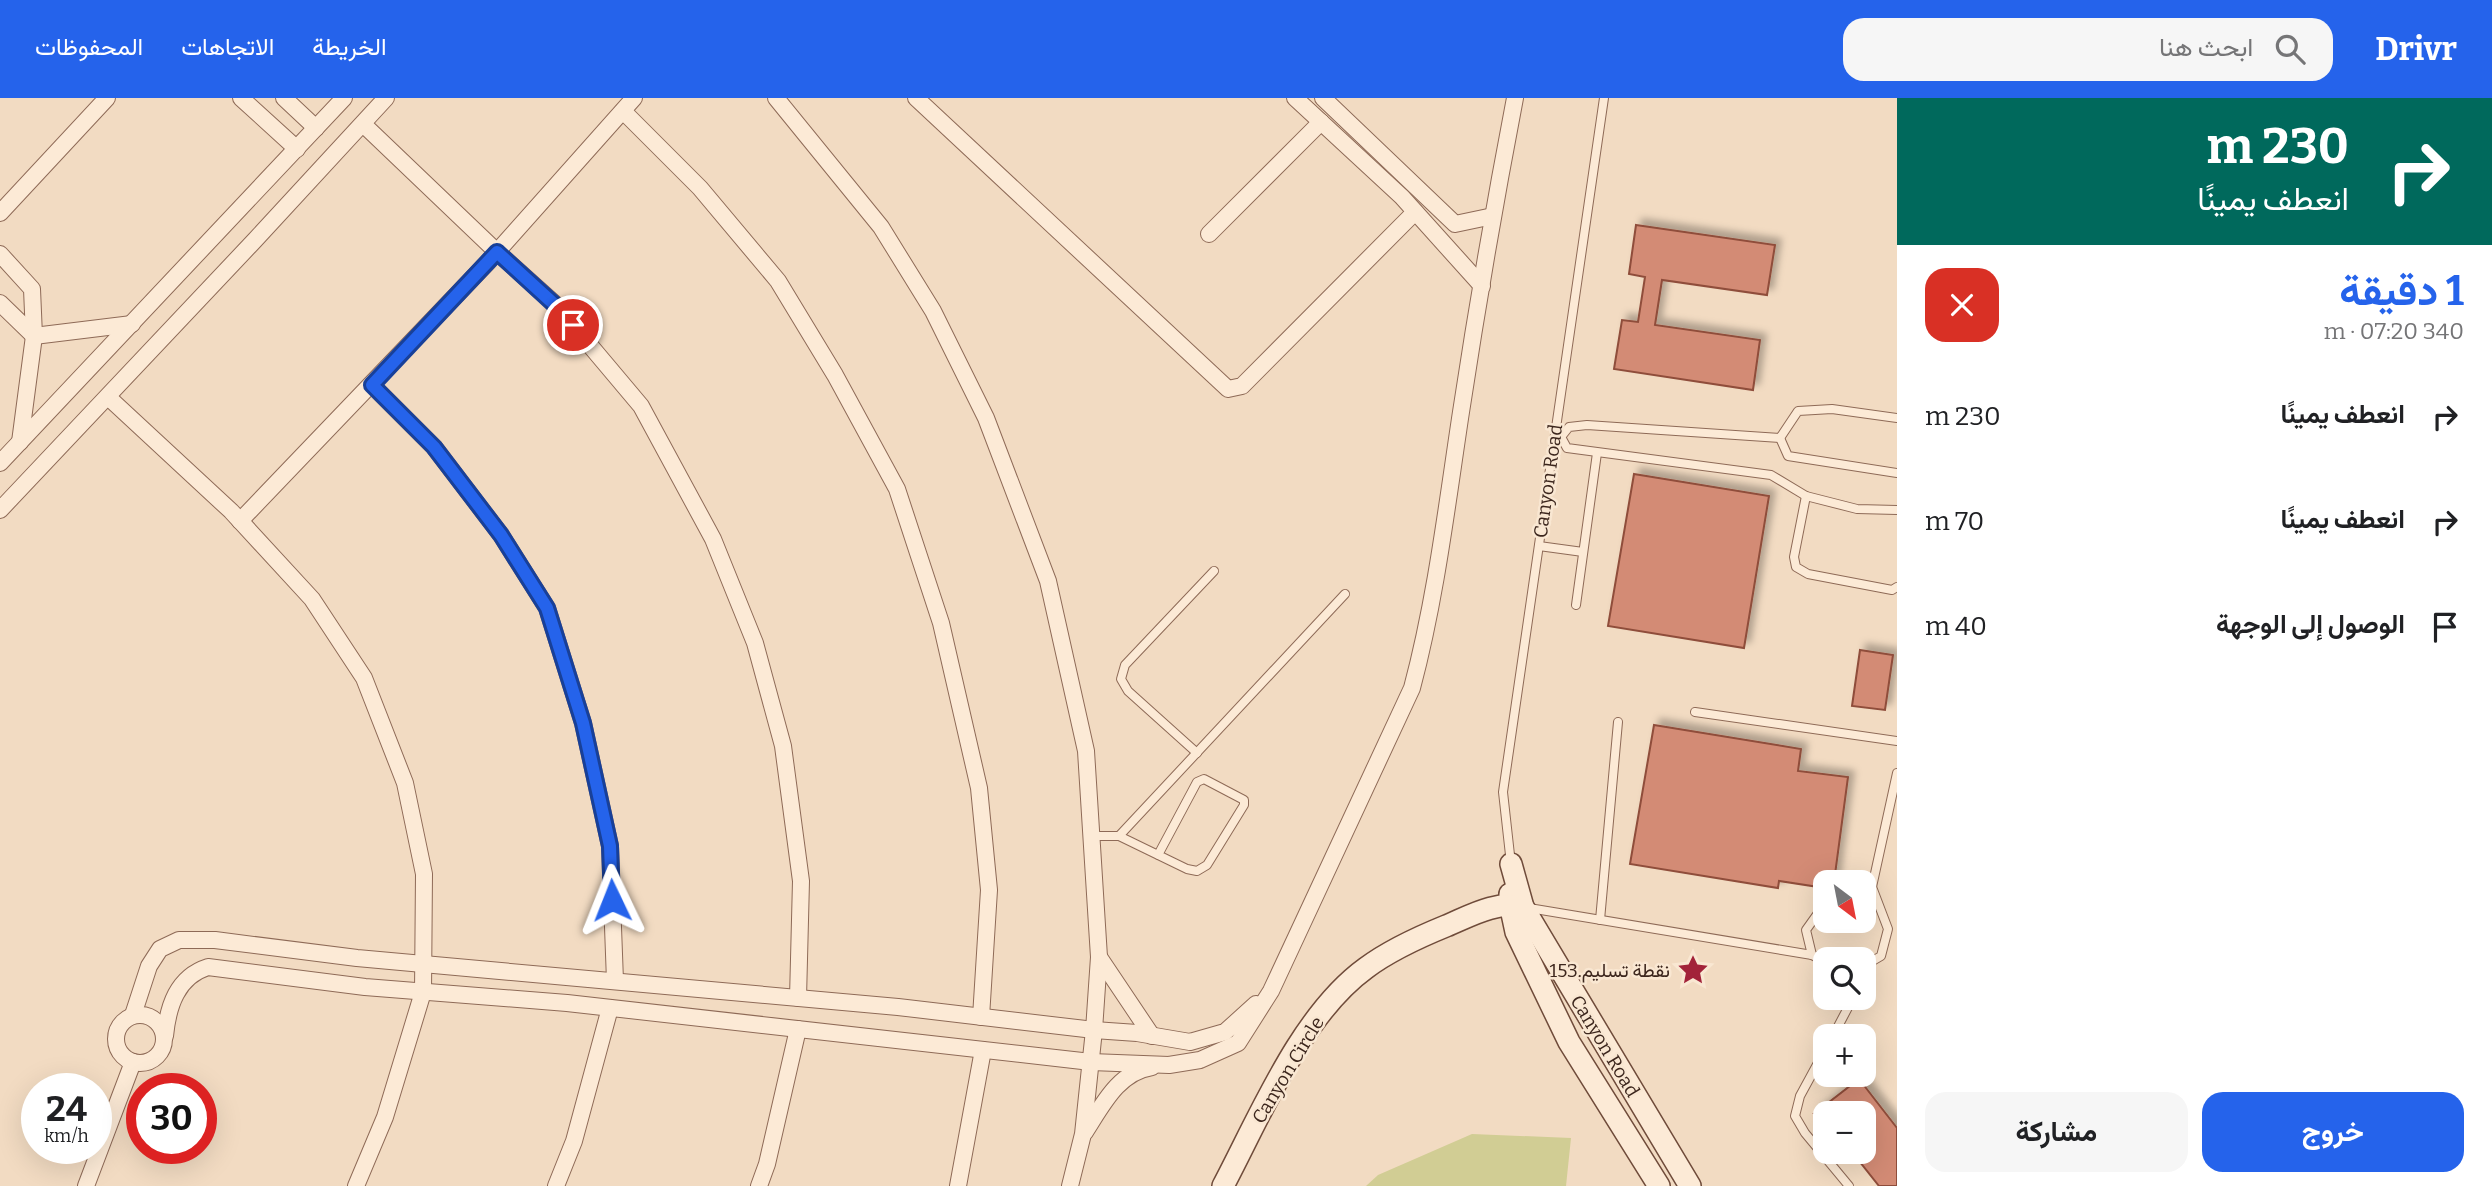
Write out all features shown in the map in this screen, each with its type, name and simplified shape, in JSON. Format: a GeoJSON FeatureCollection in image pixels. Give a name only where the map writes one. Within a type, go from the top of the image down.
{"type":"FeatureCollection","features":[{"type":"Feature","properties":{"kind":"main road","name":"Canyon Road"},"geometry":{"type":"LineString","coordinates":[[1511,864],[1516,932],[1569,1042],[1659,1186]]}},
{"type":"Feature","properties":{"kind":"main road","name":"Canyon Road"},"geometry":{"type":"LineString","coordinates":[[1516,906],[1690,1186]]}},
{"type":"Feature","properties":{"kind":"main road","name":"Canyon Circle"},"geometry":{"type":"LineString","coordinates":[[1223,1186],[1289,1062],[1325,1007],[1365,968],[1412,940],[1491,907],[1516,906]]}},
{"type":"Feature","properties":{"kind":"street"},"geometry":{"type":"LineString","coordinates":[[0,213],[107,98]]}},
{"type":"Feature","properties":{"kind":"street"},"geometry":{"type":"LineString","coordinates":[[242,98],[297,149]]}},
{"type":"Feature","properties":{"kind":"street"},"geometry":{"type":"LineString","coordinates":[[284,98],[316,128]]}},
{"type":"Feature","properties":{"kind":"street"},"geometry":{"type":"LineString","coordinates":[[0,463],[344,98]]}},
{"type":"Feature","properties":{"kind":"street"},"geometry":{"type":"LineString","coordinates":[[0,510],[386,98]]}},
{"type":"Feature","properties":{"kind":"street"},"geometry":{"type":"LineString","coordinates":[[240,521],[497,252],[634,98]]}},
{"type":"Feature","properties":{"kind":"street"},"geometry":{"type":"LineString","coordinates":[[776,98],[881,227],[933,312],[986,418],[1048,581],[1086,751],[1098,957],[1094,1030],[1083,1134],[1069,1186]]}},
{"type":"Feature","properties":{"kind":"street"},"geometry":{"type":"LineString","coordinates":[[916,98],[1228,389],[1242,386],[1415,212]]}},
{"type":"Feature","properties":{"kind":"street"},"geometry":{"type":"LineString","coordinates":[[1294,98],[1415,212],[1482,286]]}},
{"type":"Feature","properties":{"kind":"street"},"geometry":{"type":"LineString","coordinates":[[1323,98],[1455,224],[1493,216]]}},
{"type":"Feature","properties":{"kind":"street"},"geometry":{"type":"LineString","coordinates":[[1083,1134],[1119,1083],[1141,1069],[1200,1060],[1238,1043],[1270,991],[1412,688],[1443,530],[1514,98]]}},
{"type":"Feature","properties":{"kind":"street"},"geometry":{"type":"LineString","coordinates":[[623,111],[700,188],[778,281],[835,375],[897,489],[941,623],[979,788],[989,890],[981,1017]]}},
{"type":"Feature","properties":{"kind":"street"},"geometry":{"type":"LineString","coordinates":[[1209,234],[1321,122]]}},
{"type":"Feature","properties":{"kind":"street"},"geometry":{"type":"LineString","coordinates":[[363,124],[555,305],[641,406],[719,552],[755,643],[783,746],[802,881],[798,998]]}},
{"type":"Feature","properties":{"kind":"street"},"geometry":{"type":"LineString","coordinates":[[0,254],[32,289],[34,336],[20,442]]}},
{"type":"Feature","properties":{"kind":"street"},"geometry":{"type":"LineString","coordinates":[[0,303],[34,336]]}},
{"type":"Feature","properties":{"kind":"street"},"geometry":{"type":"LineString","coordinates":[[34,336],[132,324]]}},
{"type":"Feature","properties":{"kind":"street"},"geometry":{"type":"LineString","coordinates":[[372,385],[434,447],[501,535],[547,608],[583,723],[610,846],[615,981]]}},
{"type":"Feature","properties":{"kind":"street"},"geometry":{"type":"LineString","coordinates":[[108,397],[240,521],[312,599],[364,678],[405,783],[424,874],[423,992],[385,1117],[356,1186]]}},
{"type":"Feature","properties":{"kind":"street"},"geometry":{"type":"LineString","coordinates":[[133,1015],[149,965],[160,949],[179,940],[215,940],[422,964],[798,998],[1190,1042],[1225,1032],[1270,991]]}},
{"type":"Feature","properties":{"kind":"street"},"geometry":{"type":"LineString","coordinates":[[1098,957],[1152,1036]]}},
{"type":"Feature","properties":{"kind":"street"},"geometry":{"type":"LineString","coordinates":[[165,1036],[159,1023],[152,1017],[144,1014],[133,1015],[125,1020],[117,1031],[116,1041],[124,1057],[133,1062],[152,1060],[164,1046],[168,1010],[183,982],[197,971],[208,967],[365,987],[610,1008],[1091,1062],[1169,1065]]}},
{"type":"Feature","properties":{"kind":"street"},"geometry":{"type":"LineString","coordinates":[[556,1186],[574,1141],[610,1008]]}},
{"type":"Feature","properties":{"kind":"street"},"geometry":{"type":"LineString","coordinates":[[759,1186],[767,1164],[799,1029]]}},
{"type":"Feature","properties":{"kind":"street"},"geometry":{"type":"LineString","coordinates":[[958,1186],[983,1050]]}},
{"type":"Feature","properties":{"kind":"street"},"geometry":{"type":"LineString","coordinates":[[86,1186],[133,1062]]}},
{"type":"Feature","properties":{"kind":"lane","name":"Canyon Road"},"geometry":{"type":"LineString","coordinates":[[1511,864],[1503,792],[1604,98]]}},
{"type":"Feature","properties":{"kind":"lane"},"geometry":{"type":"LineString","coordinates":[[1780,438],[1798,411],[1832,409],[1897,418]]}},
{"type":"Feature","properties":{"kind":"lane"},"geometry":{"type":"LineString","coordinates":[[1556,426],[1587,425],[1780,438]]}},
{"type":"Feature","properties":{"kind":"lane"},"geometry":{"type":"LineString","coordinates":[[1567,448],[1561,437],[1569,427]]}},
{"type":"Feature","properties":{"kind":"lane"},"geometry":{"type":"LineString","coordinates":[[1780,438],[1788,456],[1897,473]]}},
{"type":"Feature","properties":{"kind":"lane"},"geometry":{"type":"LineString","coordinates":[[1553,446],[1771,475],[1806,496],[1857,509],[1897,510]]}},
{"type":"Feature","properties":{"kind":"lane"},"geometry":{"type":"LineString","coordinates":[[1576,605],[1597,453]]}},
{"type":"Feature","properties":{"kind":"lane"},"geometry":{"type":"LineString","coordinates":[[1806,496],[1794,557],[1796,567],[1808,574],[1892,590],[1897,587]]}},
{"type":"Feature","properties":{"kind":"lane"},"geometry":{"type":"LineString","coordinates":[[1539,546],[1583,552]]}},
{"type":"Feature","properties":{"kind":"lane"},"geometry":{"type":"LineString","coordinates":[[1197,753],[1128,691],[1121,679],[1125,665],[1214,570]]}},
{"type":"Feature","properties":{"kind":"lane"},"geometry":{"type":"LineString","coordinates":[[1119,836],[1345,594]]}},
{"type":"Feature","properties":{"kind":"lane"},"geometry":{"type":"LineString","coordinates":[[1695,712],[1897,741]]}},
{"type":"Feature","properties":{"kind":"lane"},"geometry":{"type":"LineString","coordinates":[[1600,920],[1618,722]]}},
{"type":"Feature","properties":{"kind":"lane"},"geometry":{"type":"LineString","coordinates":[[1873,870],[1897,776]]}},
{"type":"Feature","properties":{"kind":"lane"},"geometry":{"type":"LineString","coordinates":[[1090,836],[1119,836],[1158,855],[1187,869],[1197,871],[1206,866],[1244,806],[1244,800],[1204,779],[1197,782],[1158,855]]}},
{"type":"Feature","properties":{"kind":"lane"},"geometry":{"type":"LineString","coordinates":[[1876,903],[1892,930],[1881,956],[1876,959]]}},
{"type":"Feature","properties":{"kind":"lane"},"geometry":{"type":"LineString","coordinates":[[1516,906],[1812,955],[1806,930],[1813,920]]}},
{"type":"Feature","properties":{"kind":"lane"},"geometry":{"type":"LineString","coordinates":[[1813,1072],[1800,1096],[1795,1116],[1805,1133],[1849,1186]]}},
{"type":"Feature","properties":{"kind":"shaded area"},"geometry":{"type":"Polygon","coordinates":[[[1472,1134],[1571,1138],[1566,1186],[1366,1186],[1378,1175],[1472,1134]]]}},
{"type":"Feature","properties":{"kind":"building"},"geometry":{"type":"Polygon","coordinates":[[[1636,225],[1775,245],[1767,295],[1662,280],[1655,325],[1760,340],[1753,390],[1614,369],[1622,320],[1638,322],[1645,277],[1629,274],[1636,225]]]}},
{"type":"Feature","properties":{"kind":"building"},"geometry":{"type":"Polygon","coordinates":[[[1634,474],[1769,496],[1744,648],[1608,626],[1634,474]]]}},
{"type":"Feature","properties":{"kind":"building"},"geometry":{"type":"Polygon","coordinates":[[[1860,650],[1893,655],[1885,710],[1852,706],[1860,650]]]}},
{"type":"Feature","properties":{"kind":"building"},"geometry":{"type":"Polygon","coordinates":[[[1654,725],[1801,749],[1798,771],[1848,777],[1836,870],[1813,870],[1813,886],[1779,881],[1778,888],[1630,864],[1654,725]]]}},
{"type":"Feature","properties":{"kind":"building"},"geometry":{"type":"Polygon","coordinates":[[[1849,1087],[1865,1087],[1897,1128],[1897,1186],[1879,1186],[1862,1164],[1876,1164],[1876,1101],[1831,1101],[1849,1087]]]}},
{"type":"Feature","properties":{"kind":"place","name":"نقطة تسليم.153"},"geometry":{"type":"Point","coordinates":[1693,970]}},
{"type":"Feature","properties":{"kind":"route"},"geometry":{"type":"LineString","coordinates":[[573,325],[497,252],[372,385],[434,447],[501,535],[547,608],[583,723],[610,846],[612,900]]}}]}
